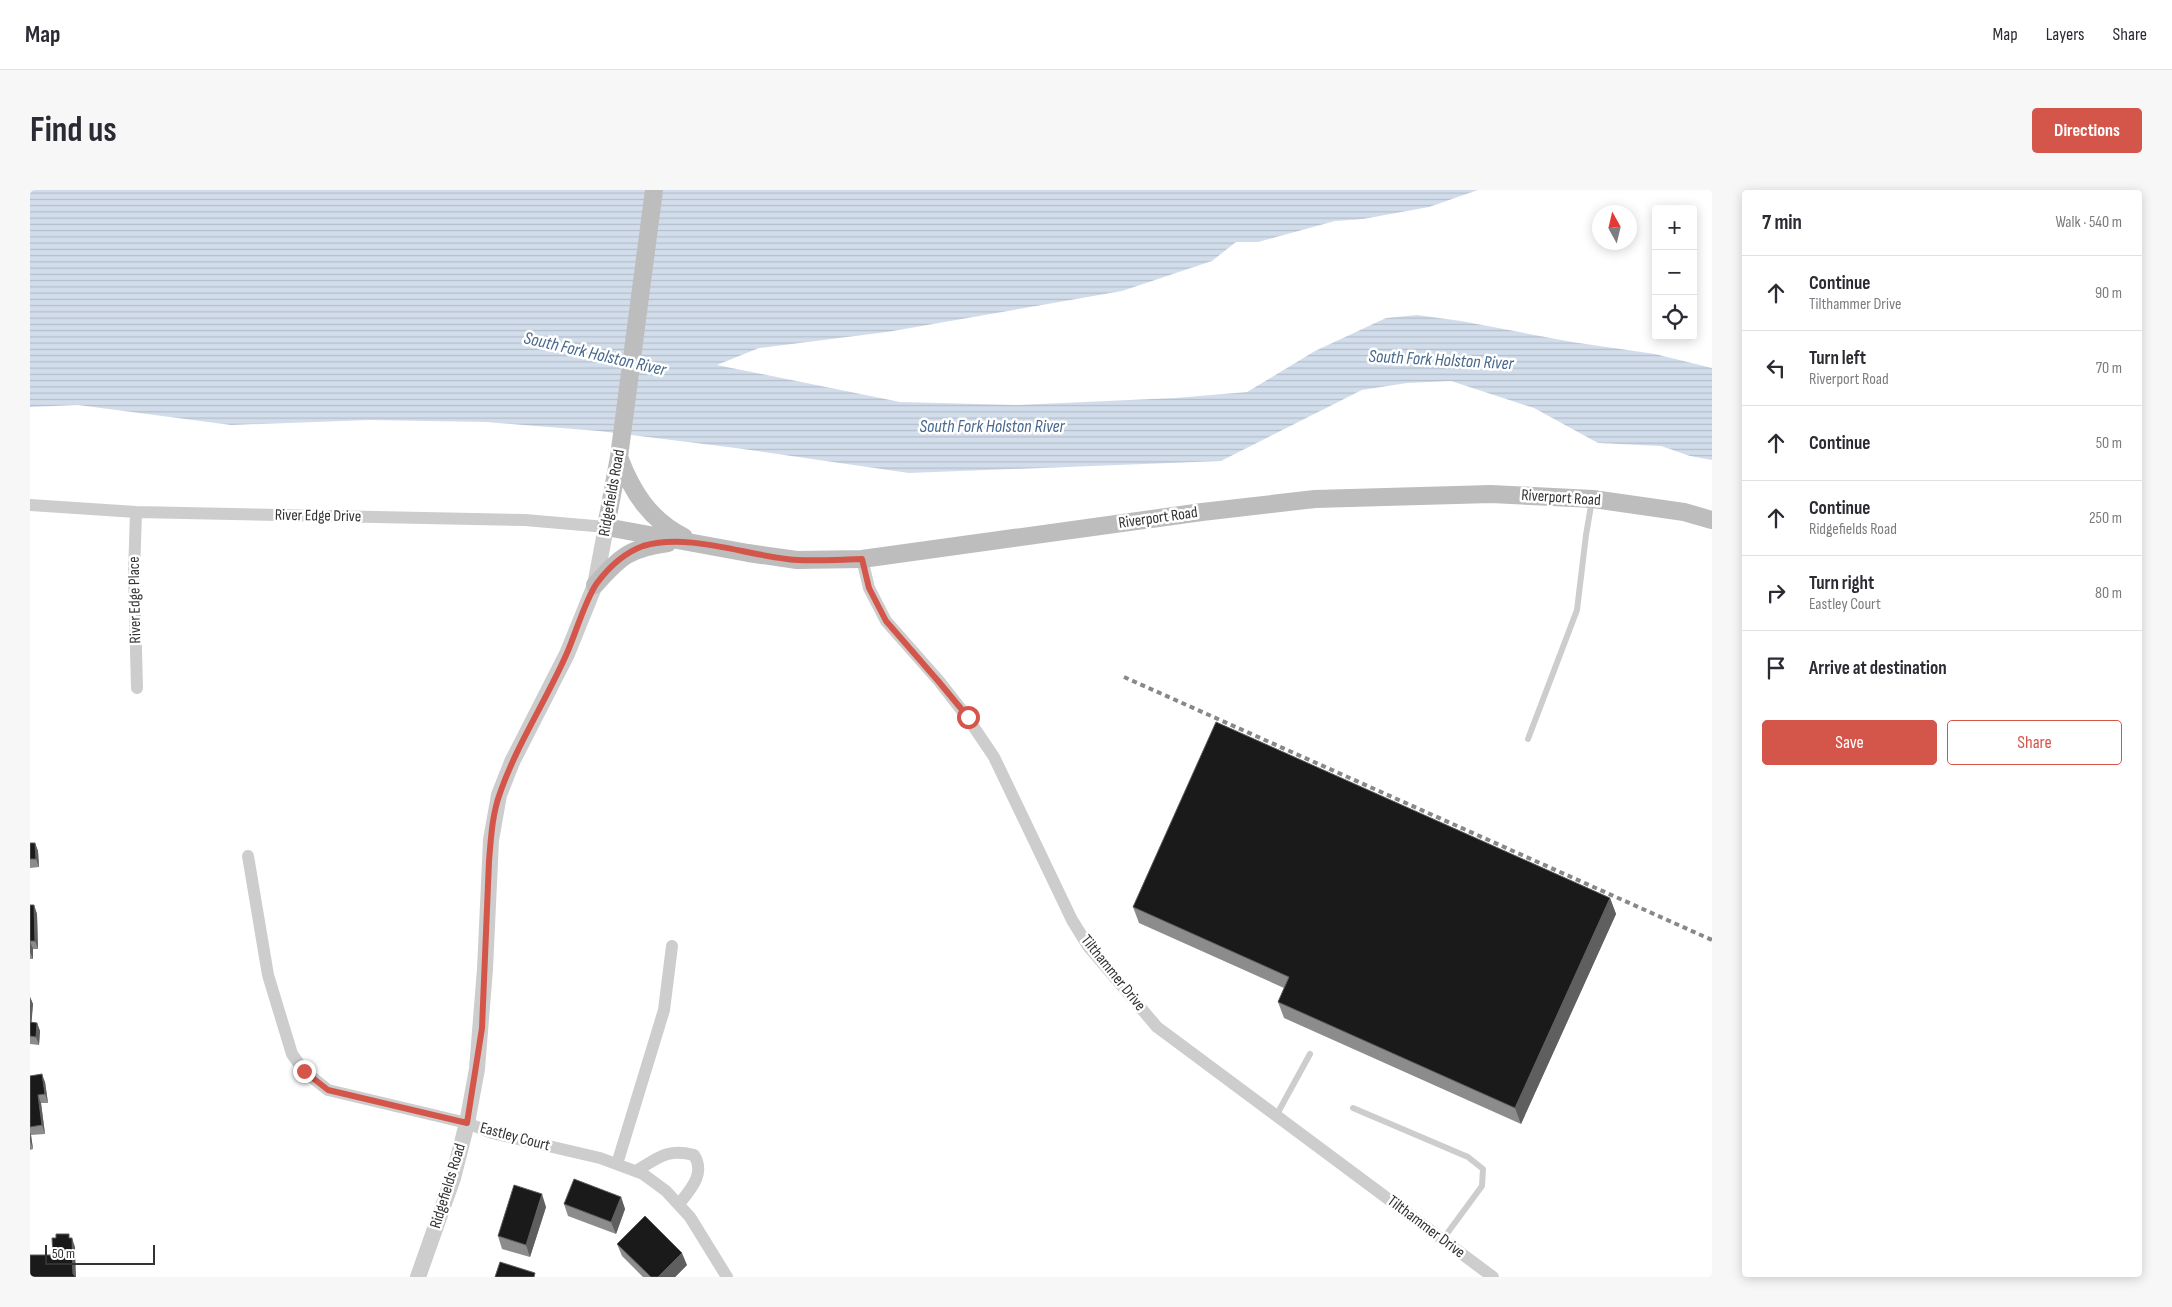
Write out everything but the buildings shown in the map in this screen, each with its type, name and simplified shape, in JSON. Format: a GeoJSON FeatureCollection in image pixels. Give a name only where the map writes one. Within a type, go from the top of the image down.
{"type":"FeatureCollection","features":[{"type":"Feature","properties":{"kind":"main road","name":"Ridgefields Road"},"geometry":{"type":"LineString","coordinates":[[606,527],[619,457],[654,190]]}},
{"type":"Feature","properties":{"kind":"main road"},"geometry":{"type":"LineString","coordinates":[[619,457],[628,482],[642,503],[658,520],[675,532],[698,544]]}},
{"type":"Feature","properties":{"kind":"main road","name":"Riverport Road"},"geometry":{"type":"LineString","coordinates":[[606,527],[798,560],[862,559],[1202,512],[1315,499],[1491,494],[1593,499],[1684,512],[1712,520]]}},
{"type":"Feature","properties":{"kind":"main road"},"geometry":{"type":"LineString","coordinates":[[595,585],[614,563],[644,546],[668,543],[698,544]]}},
{"type":"Feature","properties":{"kind":"street","name":"River Edge Drive"},"geometry":{"type":"LineString","coordinates":[[30,505],[136,512],[525,520],[606,527]]}},
{"type":"Feature","properties":{"kind":"street","name":"River Edge Place"},"geometry":{"type":"LineString","coordinates":[[136,512],[134,574],[137,688]]}},
{"type":"Feature","properties":{"kind":"street","name":"Ridgefields Road"},"geometry":{"type":"LineString","coordinates":[[418,1277],[453,1178],[467,1123],[482,1028],[489,854],[499,795],[512,762],[567,654],[595,585],[606,527]]}},
{"type":"Feature","properties":{"kind":"street","name":"Tilthammer Drive"},"geometry":{"type":"LineString","coordinates":[[862,559],[869,588],[886,621],[951,696],[994,756],[1072,920],[1088,946],[1157,1027],[1493,1277]]}},
{"type":"Feature","properties":{"kind":"street","name":"Eastley Court"},"geometry":{"type":"LineString","coordinates":[[248,856],[268,975],[292,1054],[304,1071],[328,1090],[467,1123],[492,1133],[617,1164],[643,1174],[666,1190],[679,1204],[706,1240],[727,1277]]}},
{"type":"Feature","properties":{"kind":"street"},"geometry":{"type":"LineString","coordinates":[[617,1164],[664,1010],[672,946]]}},
{"type":"Feature","properties":{"kind":"street"},"geometry":{"type":"LineString","coordinates":[[636,1171],[669,1152],[694,1155],[698,1162],[697,1178],[694,1186],[679,1204]]}},
{"type":"Feature","properties":{"kind":"lane"},"geometry":{"type":"LineString","coordinates":[[1528,740],[1577,610],[1586,535],[1593,499]]}},
{"type":"Feature","properties":{"kind":"lane"},"geometry":{"type":"LineString","coordinates":[[1276,1116],[1310,1054]]}},
{"type":"Feature","properties":{"kind":"lane"},"geometry":{"type":"LineString","coordinates":[[1354,1108],[1468,1157],[1483,1169],[1482,1186],[1443,1239]]}},
{"type":"Feature","properties":{"kind":"water","name":"South Fork Holston River"},"geometry":{"type":"Polygon","coordinates":[[[30,190],[1478,190],[1429,207],[1363,219],[1335,221],[1258,242],[1236,242],[1212,261],[1122,291],[887,332],[759,348],[717,365],[900,402],[1017,405],[1175,398],[1247,392],[1315,351],[1386,318],[1417,315],[1461,321],[1572,342],[1655,354],[1712,368],[1712,460],[1690,456],[1661,446],[1598,443],[1534,408],[1451,381],[1407,383],[1362,390],[1221,461],[909,473],[736,448],[599,431],[486,422],[369,420],[231,425],[78,405],[30,407],[30,190]]]}},
{"type":"Feature","properties":{"kind":"railway"},"geometry":{"type":"LineString","coordinates":[[1124,677],[1712,940]]}},
{"type":"Feature","properties":{"kind":"route"},"geometry":{"type":"LineString","coordinates":[[304,1071],[328,1090],[467,1123],[482,1028],[490,840],[499,795],[512,762],[567,654],[595,585],[614,563],[627,554],[644,546],[668,543],[698,544],[798,560],[862,559],[869,588],[886,621],[968,717]]}}]}
